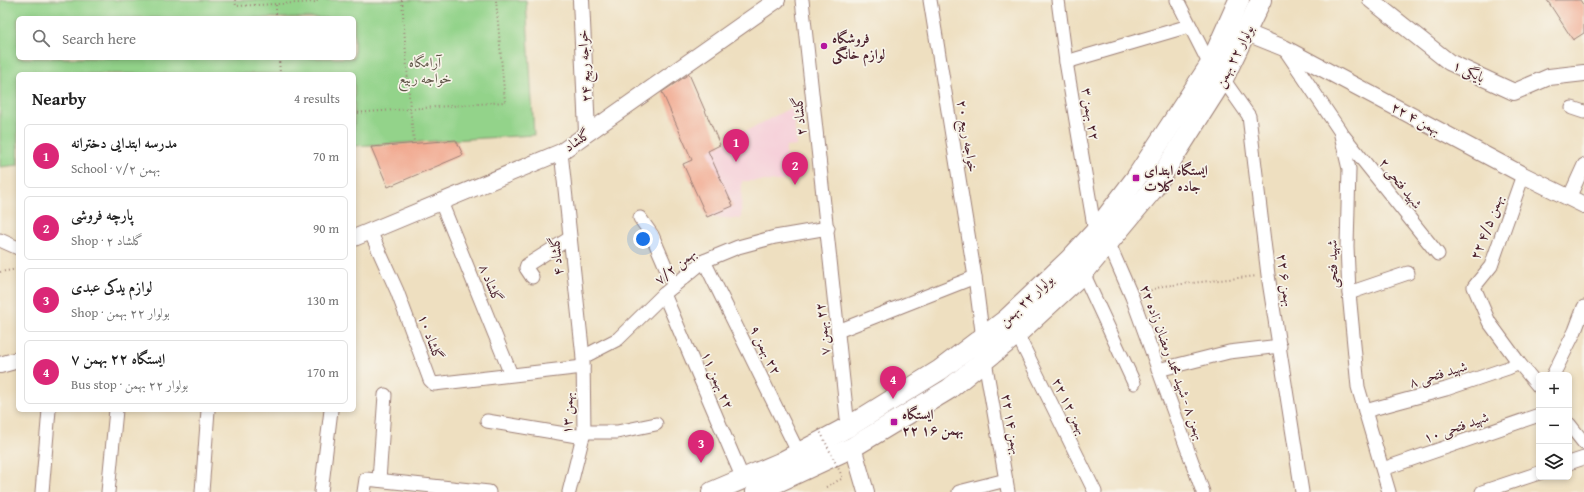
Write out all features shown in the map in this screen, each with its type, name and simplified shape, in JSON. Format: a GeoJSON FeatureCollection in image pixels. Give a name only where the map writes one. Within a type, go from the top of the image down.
{"type":"FeatureCollection","features":[{"type":"Feature","properties":{"kind":"main road","name":"بولوار ۲۲ بهمن"},"geometry":{"type":"LineString","coordinates":[[1217,72],[1239,0]]}},
{"type":"Feature","properties":{"kind":"main road","name":"بولوار ۲۲ بهمن"},"geometry":{"type":"LineString","coordinates":[[755,488],[799,454],[848,427],[940,370],[983,339],[1070,259],[1102,238],[1153,190],[1217,72],[1247,33],[1261,0]]}},
{"type":"Feature","properties":{"kind":"main road","name":"بولوار ۲۲ بهمن"},"geometry":{"type":"LineString","coordinates":[[712,492],[755,488],[853,447],[949,389],[1017,334],[1083,273],[1102,238]]}},
{"type":"Feature","properties":{"kind":"street","name":"خواجه ربیع ۲۴"},"geometry":{"type":"LineString","coordinates":[[581,0],[587,132]]}},
{"type":"Feature","properties":{"kind":"street","name":"گلشاد"},"geometry":{"type":"LineString","coordinates":[[356,237],[561,152],[587,132],[777,0]]}},
{"type":"Feature","properties":{"kind":"street","name":"گلشاد ۲"},"geometry":{"type":"LineString","coordinates":[[802,0],[828,228]]}},
{"type":"Feature","properties":{"kind":"street","name":"خواجه ربیع ۲۰"},"geometry":{"type":"LineString","coordinates":[[930,0],[975,277],[983,339]]}},
{"type":"Feature","properties":{"kind":"street","name":"٢٢ بهمن ۳"},"geometry":{"type":"LineString","coordinates":[[1058,0],[1066,62],[1102,238]]}},
{"type":"Feature","properties":{"kind":"street","name":"۲۲ بهمن ۶"},"geometry":{"type":"LineString","coordinates":[[1177,0],[1189,26],[1217,72],[1249,116],[1268,275],[1302,492]]}},
{"type":"Feature","properties":{"kind":"street","name":"بایگی ۱"},"geometry":{"type":"LineString","coordinates":[[1371,0],[1449,62],[1514,92],[1549,77],[1584,73]]}},
{"type":"Feature","properties":{"kind":"street"},"geometry":{"type":"LineString","coordinates":[[1066,62],[1189,26]]}},
{"type":"Feature","properties":{"kind":"street","name":"۲۲ بهمن ۴"},"geometry":{"type":"LineString","coordinates":[[1247,33],[1284,48],[1523,175],[1584,205]]}},
{"type":"Feature","properties":{"kind":"street","name":"شهید فتحی"},"geometry":{"type":"LineString","coordinates":[[1284,48],[1340,131],[1350,169],[1347,246],[1349,293],[1358,387],[1389,492]]}},
{"type":"Feature","properties":{"kind":"street","name":"شهید فتحی ۲"},"geometry":{"type":"LineString","coordinates":[[1340,131],[1438,254]]}},
{"type":"Feature","properties":{"kind":"street","name":"گلشاد ۴"},"geometry":{"type":"LineString","coordinates":[[561,152],[583,362]]}},
{"type":"Feature","properties":{"kind":"street"},"geometry":{"type":"LineString","coordinates":[[1569,198],[1584,165]]}},
{"type":"Feature","properties":{"kind":"street","name":"۲۲ بهمن ۴/۵"},"geometry":{"type":"LineString","coordinates":[[1523,175],[1491,266],[1474,286],[1489,322],[1518,363],[1536,384]]}},
{"type":"Feature","properties":{"kind":"street","name":"گلشاد ۸"},"geometry":{"type":"LineString","coordinates":[[441,202],[510,372],[508,375]]}},
{"type":"Feature","properties":{"kind":"street","name":"٢٢ بهمن ١١"},"geometry":{"type":"LineString","coordinates":[[640,218],[652,235],[669,290],[755,488]]}},
{"type":"Feature","properties":{"kind":"street","name":"بهمن ۷/۲"},"geometry":{"type":"LineString","coordinates":[[583,362],[618,339],[669,290],[704,261],[738,248],[775,237],[828,228]]}},
{"type":"Feature","properties":{"kind":"street","name":"٢٢ بهمن ٧"},"geometry":{"type":"LineString","coordinates":[[828,228],[848,427]]}},
{"type":"Feature","properties":{"kind":"street","name":"گلشاد ۱۰"},"geometry":{"type":"LineString","coordinates":[[370,231],[397,291],[430,380],[434,384],[508,375]]}},
{"type":"Feature","properties":{"kind":"street"},"geometry":{"type":"LineString","coordinates":[[532,277],[526,268],[527,265],[570,238]]}},
{"type":"Feature","properties":{"kind":"street","name":"۲۲ بهمن ۸ - شهید محمد رمضان زاده"},"geometry":{"type":"LineString","coordinates":[[1102,238],[1132,297],[1203,492]]}},
{"type":"Feature","properties":{"kind":"street"},"geometry":{"type":"LineString","coordinates":[[0,240],[16,247]]}},
{"type":"Feature","properties":{"kind":"street","name":"٢٢ بهمن ۹"},"geometry":{"type":"LineString","coordinates":[[704,261],[799,454]]}},
{"type":"Feature","properties":{"kind":"street"},"geometry":{"type":"LineString","coordinates":[[1083,273],[1134,383]]}},
{"type":"Feature","properties":{"kind":"street"},"geometry":{"type":"LineString","coordinates":[[1349,293],[1408,273]]}},
{"type":"Feature","properties":{"kind":"street"},"geometry":{"type":"LineString","coordinates":[[838,331],[975,277]]}},
{"type":"Feature","properties":{"kind":"street"},"geometry":{"type":"LineString","coordinates":[[1554,372],[1575,331],[1584,306]]}},
{"type":"Feature","properties":{"kind":"street","name":"۲۲ بهمن ۱۲"},"geometry":{"type":"LineString","coordinates":[[1017,334],[1095,492]]}},
{"type":"Feature","properties":{"kind":"street"},"geometry":{"type":"LineString","coordinates":[[1158,370],[1229,352],[1280,346]]}},
{"type":"Feature","properties":{"kind":"street"},"geometry":{"type":"LineString","coordinates":[[0,365],[16,361]]}},
{"type":"Feature","properties":{"kind":"street","name":"۲۲ بهمن ۱۴"},"geometry":{"type":"LineString","coordinates":[[985,361],[1007,486]]}},
{"type":"Feature","properties":{"kind":"street"},"geometry":{"type":"LineString","coordinates":[[508,375],[583,362]]}},
{"type":"Feature","properties":{"kind":"street","name":"بهمن ۱۳"},"geometry":{"type":"LineString","coordinates":[[569,492],[583,434],[583,362]]}},
{"type":"Feature","properties":{"kind":"street","name":"شهید فتحی ۸"},"geometry":{"type":"LineString","coordinates":[[1365,411],[1446,389],[1508,368],[1518,363]]}},
{"type":"Feature","properties":{"kind":"street"},"geometry":{"type":"LineString","coordinates":[[379,480],[385,395]]}},
{"type":"Feature","properties":{"kind":"street"},"geometry":{"type":"LineString","coordinates":[[42,492],[49,412]]}},
{"type":"Feature","properties":{"kind":"street"},"geometry":{"type":"LineString","coordinates":[[108,491],[116,412]]}},
{"type":"Feature","properties":{"kind":"street"},"geometry":{"type":"LineString","coordinates":[[202,492],[208,412]]}},
{"type":"Feature","properties":{"kind":"street"},"geometry":{"type":"LineString","coordinates":[[321,492],[331,412]]}},
{"type":"Feature","properties":{"kind":"street","name":"شهید فتحی ۱۰"},"geometry":{"type":"LineString","coordinates":[[1383,469],[1536,416]]}},
{"type":"Feature","properties":{"kind":"street"},"geometry":{"type":"LineString","coordinates":[[487,421],[583,434],[617,432],[656,424]]}},
{"type":"Feature","properties":{"kind":"street"},"geometry":{"type":"LineString","coordinates":[[1572,427],[1582,435]]}},
{"type":"Feature","properties":{"kind":"street"},"geometry":{"type":"LineString","coordinates":[[853,447],[866,492]]}},
{"type":"Feature","properties":{"kind":"street"},"geometry":{"type":"LineString","coordinates":[[1572,462],[1584,458]]}},
{"type":"Feature","properties":{"kind":"street"},"geometry":{"type":"LineString","coordinates":[[1482,492],[1536,474]]}},
{"type":"Feature","properties":{"kind":"street"},"geometry":{"type":"LineString","coordinates":[[365,486],[379,480],[488,492]]}},
{"type":"Feature","properties":{"kind":"street"},"geometry":{"type":"LineString","coordinates":[[959,492],[1007,486]]}},
{"type":"Feature","properties":{"kind":"path"},"geometry":{"type":"LineString","coordinates":[[235,0],[236,6],[317,2],[317,0]]}},
{"type":"Feature","properties":{"kind":"path"},"geometry":{"type":"LineString","coordinates":[[402,0],[414,142]]}},
{"type":"Feature","properties":{"kind":"path"},"geometry":{"type":"LineString","coordinates":[[356,113],[505,102],[496,0]]}},
{"type":"Feature","properties":{"kind":"path"},"geometry":{"type":"LineString","coordinates":[[276,5],[276,16]]}},
{"type":"Feature","properties":{"kind":"path"},"geometry":{"type":"LineString","coordinates":[[279,60],[280,72]]}},
{"type":"Feature","properties":{"kind":"path"},"geometry":{"type":"LineString","coordinates":[[0,272],[16,268]]}},
{"type":"Feature","properties":{"kind":"path"},"geometry":{"type":"LineString","coordinates":[[1132,297],[1163,286],[1268,275]]}},
{"type":"Feature","properties":{"kind":"path"},"geometry":{"type":"LineString","coordinates":[[820,429],[843,478],[826,486]]}},
{"type":"Feature","properties":{"kind":"shaded area"},"geometry":{"type":"Polygon","coordinates":[[[792,107],[797,146],[786,147],[785,181],[742,181],[741,219],[707,217],[683,164],[792,107]]]}},
{"type":"Feature","properties":{"kind":"green space","name":"آرامگاه خواجه ربیع"},"geometry":{"type":"Polygon","coordinates":[[[0,0],[526,0],[534,135],[356,146],[356,72],[16,72],[16,165],[0,167],[0,0]]]}},
{"type":"Feature","properties":{"kind":"building"},"geometry":{"type":"Polygon","coordinates":[[[1547,0],[1580,0],[1584,6],[1584,33],[1573,40],[1547,0]]]}},
{"type":"Feature","properties":{"kind":"building"},"geometry":{"type":"Polygon","coordinates":[[[689,74],[720,145],[708,151],[733,206],[707,217],[683,164],[692,160],[662,92],[689,74]]]}},
{"type":"Feature","properties":{"kind":"building"},"geometry":{"type":"Polygon","coordinates":[[[456,140],[463,155],[388,187],[371,147],[456,140]]]}},
{"type":"Feature","properties":{"kind":"place","name":"فروشگاه لوازم خانگی"},"geometry":{"type":"Point","coordinates":[824,46]}},
{"type":"Feature","properties":{"kind":"place","name":"مدرسه ابتدایی دخترانه"},"geometry":{"type":"Point","coordinates":[736,162]}},
{"type":"Feature","properties":{"kind":"place","name":"ایستگاه ابتدای جاده کلات"},"geometry":{"type":"Point","coordinates":[1136,178]}},
{"type":"Feature","properties":{"kind":"place","name":"پارچه فروشی"},"geometry":{"type":"Point","coordinates":[795,185]}},
{"type":"Feature","properties":{"kind":"place","name":"ایستگاه ۲۲ بهمن ۷"},"geometry":{"type":"Point","coordinates":[893,399]}},
{"type":"Feature","properties":{"kind":"place","name":"ایستگاه ۲۲ بهمن ۱۶"},"geometry":{"type":"Point","coordinates":[894,422]}},
{"type":"Feature","properties":{"kind":"place","name":"لوازم یدکی عبدی"},"geometry":{"type":"Point","coordinates":[701,463]}}]}
